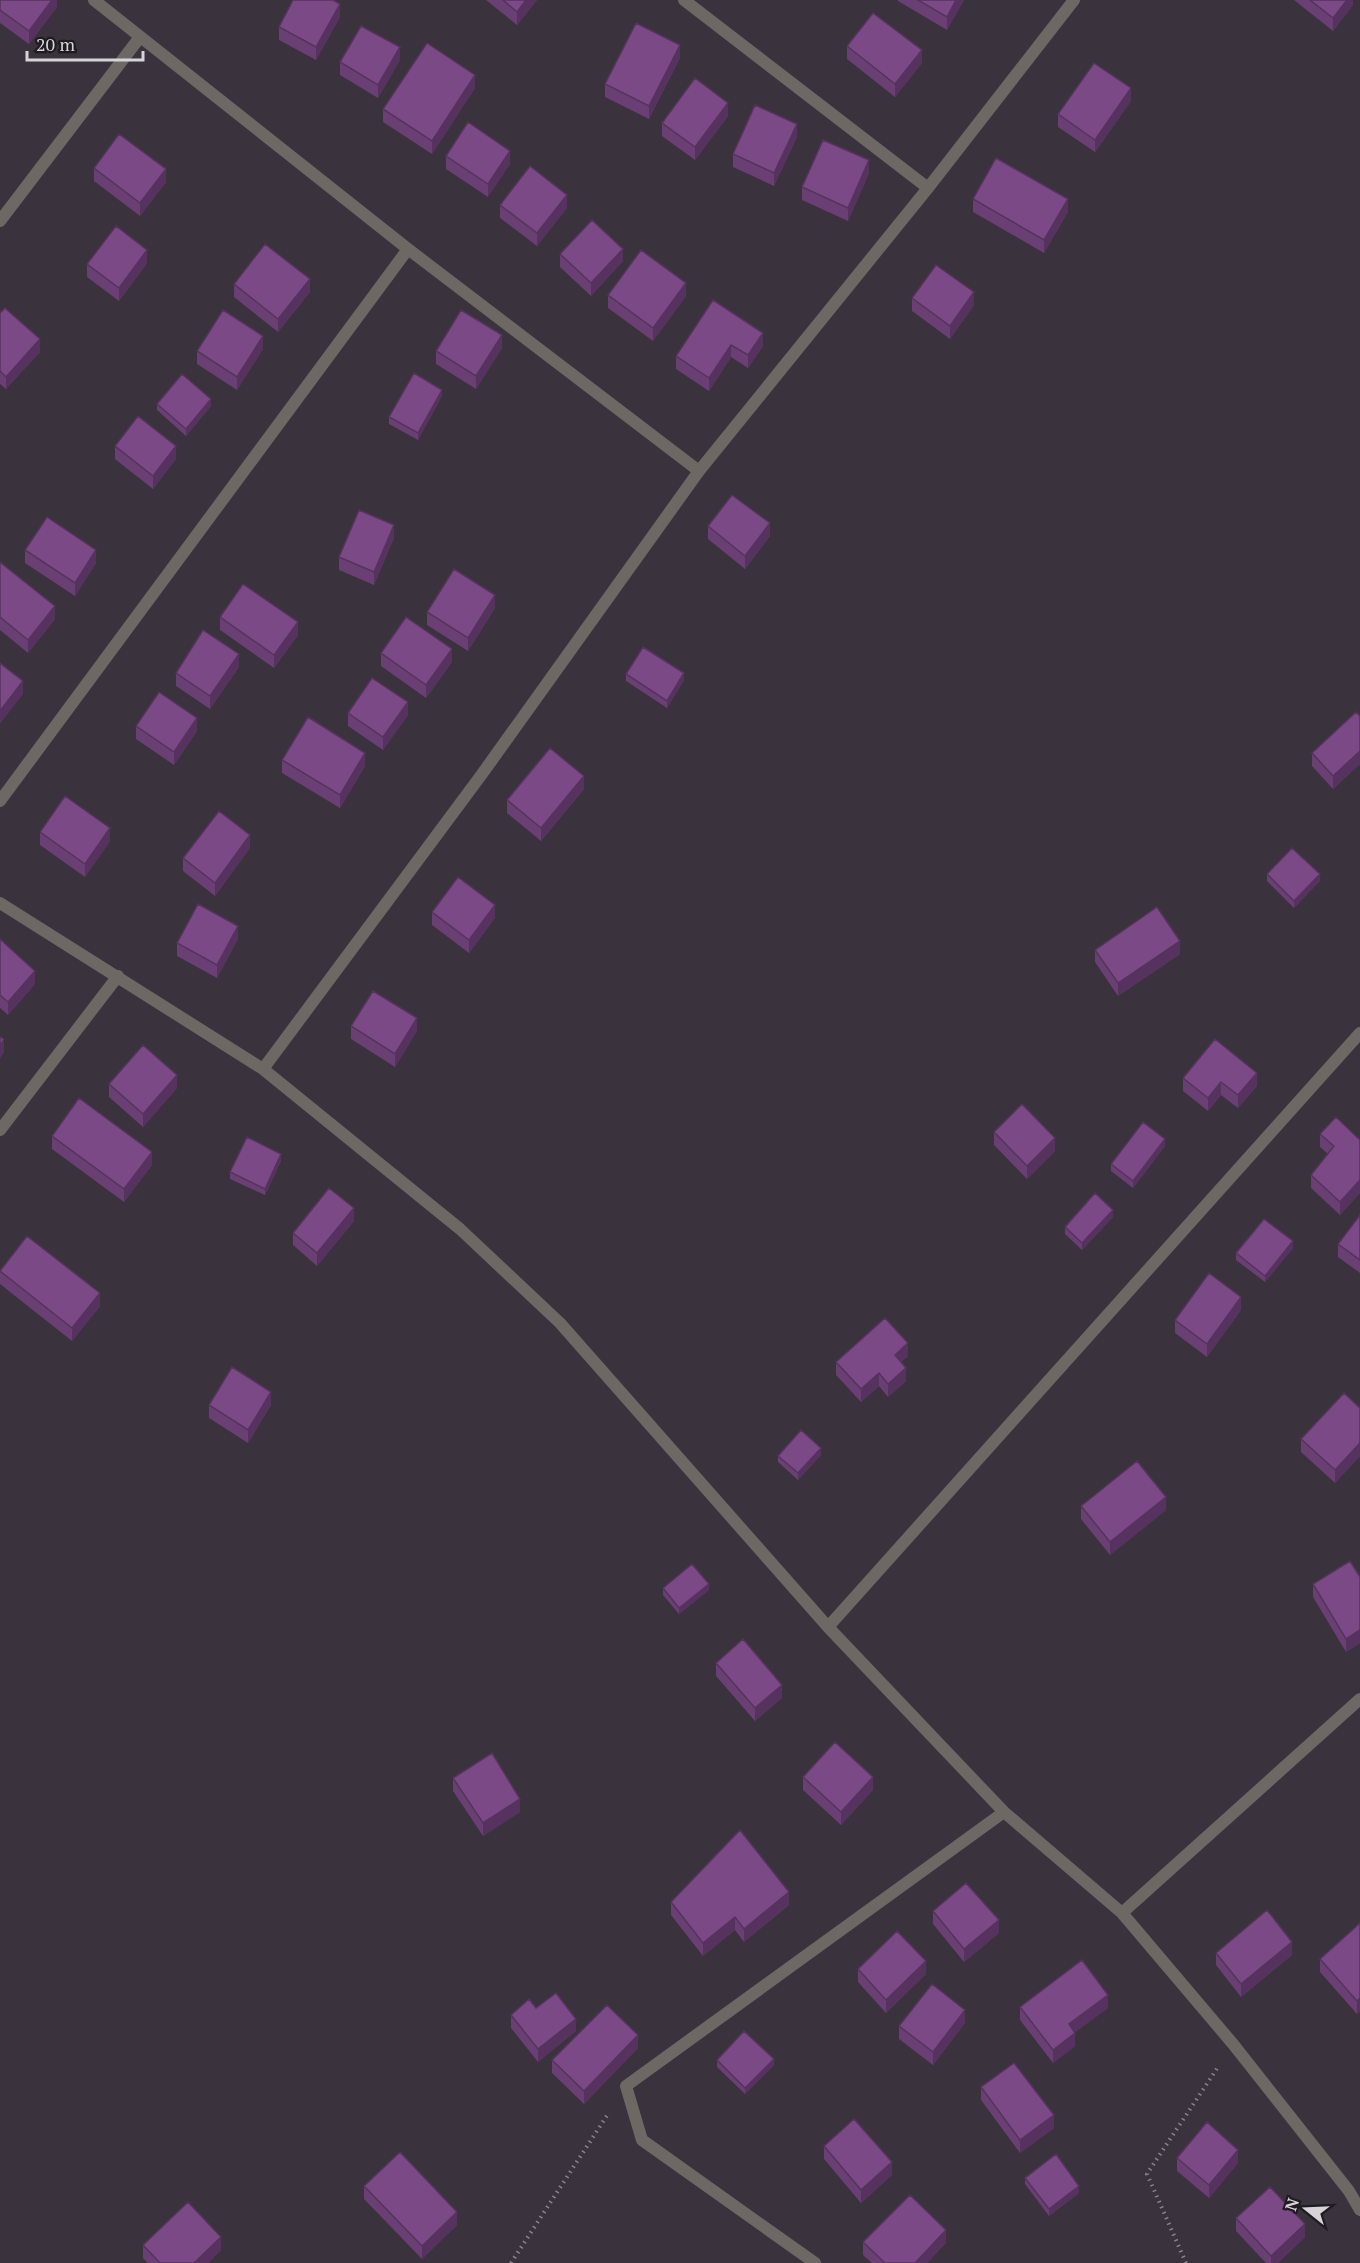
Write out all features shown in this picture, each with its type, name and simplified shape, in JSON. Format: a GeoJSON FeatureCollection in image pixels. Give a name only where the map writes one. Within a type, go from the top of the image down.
{"type":"FeatureCollection","features":[{"type":"Feature","properties":{"kind":"street"},"geometry":{"type":"LineString","coordinates":[[94,0],[408,249],[699,471]]}},
{"type":"Feature","properties":{"kind":"street"},"geometry":{"type":"LineString","coordinates":[[684,0],[928,188]]}},
{"type":"Feature","properties":{"kind":"street"},"geometry":{"type":"LineString","coordinates":[[263,1069],[482,774],[699,471],[928,188],[1074,0]]}},
{"type":"Feature","properties":{"kind":"street"},"geometry":{"type":"LineString","coordinates":[[0,220],[140,37]]}},
{"type":"Feature","properties":{"kind":"street"},"geometry":{"type":"LineString","coordinates":[[0,801],[408,249]]}},
{"type":"Feature","properties":{"kind":"street"},"geometry":{"type":"LineString","coordinates":[[0,903],[263,1069],[460,1229],[560,1323],[828,1627],[1004,1812],[1122,1913],[1233,2044],[1348,2191],[1360,2210]]}},
{"type":"Feature","properties":{"kind":"street"},"geometry":{"type":"LineString","coordinates":[[0,1130],[117,976]]}},
{"type":"Feature","properties":{"kind":"street"},"geometry":{"type":"LineString","coordinates":[[828,1627],[1360,1033]]}},
{"type":"Feature","properties":{"kind":"street"},"geometry":{"type":"LineString","coordinates":[[1122,1913],[1360,1699]]}},
{"type":"Feature","properties":{"kind":"street"},"geometry":{"type":"LineString","coordinates":[[815,2263],[642,2140],[626,2086],[1004,1812]]}},
{"type":"Feature","properties":{"kind":"path"},"geometry":{"type":"LineString","coordinates":[[1186,2263],[1147,2174],[1233,2044]]}},
{"type":"Feature","properties":{"kind":"path"},"geometry":{"type":"LineString","coordinates":[[511,2263],[626,2086]]}},
{"type":"Feature","properties":{"kind":"building"},"geometry":{"type":"Polygon","coordinates":[[[0,0],[52,0],[29,31],[0,10],[0,0]]]}},
{"type":"Feature","properties":{"kind":"building"},"geometry":{"type":"Polygon","coordinates":[[[293,0],[333,0],[340,4],[316,47],[279,27],[293,0]]]}},
{"type":"Feature","properties":{"kind":"building"},"geometry":{"type":"Polygon","coordinates":[[[503,0],[526,0],[517,12],[503,0]]]}},
{"type":"Feature","properties":{"kind":"building"},"geometry":{"type":"Polygon","coordinates":[[[918,0],[956,0],[947,17],[918,0]]]}},
{"type":"Feature","properties":{"kind":"building"},"geometry":{"type":"Polygon","coordinates":[[[1310,0],[1347,0],[1333,18],[1310,0]]]}},
{"type":"Feature","properties":{"kind":"building"},"geometry":{"type":"Polygon","coordinates":[[[873,13],[922,50],[895,84],[847,46],[873,13]]]}},
{"type":"Feature","properties":{"kind":"building"},"geometry":{"type":"Polygon","coordinates":[[[636,23],[680,45],[649,106],[605,84],[636,23]]]}},
{"type":"Feature","properties":{"kind":"building"},"geometry":{"type":"Polygon","coordinates":[[[361,26],[400,47],[378,85],[340,62],[361,26]]]}},
{"type":"Feature","properties":{"kind":"building"},"geometry":{"type":"Polygon","coordinates":[[[427,43],[475,75],[432,141],[383,109],[427,43]]]}},
{"type":"Feature","properties":{"kind":"building"},"geometry":{"type":"Polygon","coordinates":[[[1094,63],[1131,88],[1095,140],[1058,114],[1094,63]]]}},
{"type":"Feature","properties":{"kind":"building"},"geometry":{"type":"Polygon","coordinates":[[[695,78],[728,103],[695,147],[662,123],[695,78]]]}},
{"type":"Feature","properties":{"kind":"building"},"geometry":{"type":"Polygon","coordinates":[[[755,105],[797,124],[774,173],[733,154],[755,105]]]}},
{"type":"Feature","properties":{"kind":"building"},"geometry":{"type":"Polygon","coordinates":[[[468,122],[510,151],[488,184],[446,156],[468,122]]]}},
{"type":"Feature","properties":{"kind":"building"},"geometry":{"type":"Polygon","coordinates":[[[119,134],[166,169],[140,203],[94,168],[119,134]]]}},
{"type":"Feature","properties":{"kind":"building"},"geometry":{"type":"Polygon","coordinates":[[[823,140],[869,160],[848,208],[802,187],[823,140]]]}},
{"type":"Feature","properties":{"kind":"building"},"geometry":{"type":"Polygon","coordinates":[[[996,158],[1068,199],[1044,240],[973,199],[996,158]]]}},
{"type":"Feature","properties":{"kind":"building"},"geometry":{"type":"Polygon","coordinates":[[[530,166],[567,195],[537,233],[500,205],[530,166]]]}},
{"type":"Feature","properties":{"kind":"building"},"geometry":{"type":"Polygon","coordinates":[[[592,220],[623,249],[591,283],[560,254],[592,220]]]}},
{"type":"Feature","properties":{"kind":"building"},"geometry":{"type":"Polygon","coordinates":[[[116,226],[147,250],[119,288],[87,264],[116,226]]]}},
{"type":"Feature","properties":{"kind":"building"},"geometry":{"type":"Polygon","coordinates":[[[265,244],[310,279],[278,319],[234,284],[265,244]]]}},
{"type":"Feature","properties":{"kind":"building"},"geometry":{"type":"Polygon","coordinates":[[[641,250],[686,283],[653,328],[608,295],[641,250]]]}},
{"type":"Feature","properties":{"kind":"building"},"geometry":{"type":"Polygon","coordinates":[[[936,265],[974,292],[950,326],[912,298],[936,265]]]}},
{"type":"Feature","properties":{"kind":"building"},"geometry":{"type":"Polygon","coordinates":[[[713,300],[763,333],[748,355],[731,345],[709,378],[676,356],[713,300]]]}},
{"type":"Feature","properties":{"kind":"building"},"geometry":{"type":"Polygon","coordinates":[[[5,308],[40,339],[6,377],[0,371],[0,313],[5,308]]]}},
{"type":"Feature","properties":{"kind":"building"},"geometry":{"type":"Polygon","coordinates":[[[223,310],[263,336],[237,377],[197,351],[223,310]]]}},
{"type":"Feature","properties":{"kind":"building"},"geometry":{"type":"Polygon","coordinates":[[[461,310],[502,335],[476,376],[436,351],[461,310]]]}},
{"type":"Feature","properties":{"kind":"building"},"geometry":{"type":"Polygon","coordinates":[[[414,373],[442,390],[418,433],[389,417],[414,373]]]}},
{"type":"Feature","properties":{"kind":"building"},"geometry":{"type":"Polygon","coordinates":[[[182,374],[211,399],[186,429],[157,404],[182,374]]]}},
{"type":"Feature","properties":{"kind":"building"},"geometry":{"type":"Polygon","coordinates":[[[138,416],[176,446],[153,476],[115,446],[138,416]]]}},
{"type":"Feature","properties":{"kind":"building"},"geometry":{"type":"Polygon","coordinates":[[[732,495],[770,523],[745,556],[708,526],[732,495]]]}},
{"type":"Feature","properties":{"kind":"building"},"geometry":{"type":"Polygon","coordinates":[[[359,510],[394,525],[374,572],[339,557],[359,510]]]}},
{"type":"Feature","properties":{"kind":"building"},"geometry":{"type":"Polygon","coordinates":[[[47,517],[96,550],[75,583],[25,550],[47,517]]]}},
{"type":"Feature","properties":{"kind":"building"},"geometry":{"type":"Polygon","coordinates":[[[0,562],[55,606],[28,640],[0,617],[0,562]]]}},
{"type":"Feature","properties":{"kind":"building"},"geometry":{"type":"Polygon","coordinates":[[[454,569],[495,595],[468,638],[427,612],[454,569]]]}},
{"type":"Feature","properties":{"kind":"building"},"geometry":{"type":"Polygon","coordinates":[[[243,584],[298,622],[274,655],[220,617],[243,584]]]}},
{"type":"Feature","properties":{"kind":"building"},"geometry":{"type":"Polygon","coordinates":[[[406,617],[452,649],[426,685],[381,653],[406,617]]]}},
{"type":"Feature","properties":{"kind":"building"},"geometry":{"type":"Polygon","coordinates":[[[203,630],[239,654],[210,696],[176,673],[203,630]]]}},
{"type":"Feature","properties":{"kind":"building"},"geometry":{"type":"Polygon","coordinates":[[[643,647],[684,673],[667,701],[626,674],[643,647]]]}},
{"type":"Feature","properties":{"kind":"building"},"geometry":{"type":"Polygon","coordinates":[[[0,663],[23,681],[0,711],[0,663]]]}},
{"type":"Feature","properties":{"kind":"building"},"geometry":{"type":"Polygon","coordinates":[[[372,678],[408,702],[383,737],[348,713],[372,678]]]}},
{"type":"Feature","properties":{"kind":"building"},"geometry":{"type":"Polygon","coordinates":[[[159,692],[197,718],[174,752],[136,726],[159,692]]]}},
{"type":"Feature","properties":{"kind":"building"},"geometry":{"type":"Polygon","coordinates":[[[1356,712],[1360,716],[1360,751],[1333,776],[1312,753],[1356,712]]]}},
{"type":"Feature","properties":{"kind":"building"},"geometry":{"type":"Polygon","coordinates":[[[308,717],[365,753],[340,795],[282,760],[308,717]]]}},
{"type":"Feature","properties":{"kind":"building"},"geometry":{"type":"Polygon","coordinates":[[[550,748],[584,776],[541,828],[507,800],[550,748]]]}},
{"type":"Feature","properties":{"kind":"building"},"geometry":{"type":"Polygon","coordinates":[[[65,796],[110,828],[85,864],[40,832],[65,796]]]}},
{"type":"Feature","properties":{"kind":"building"},"geometry":{"type":"Polygon","coordinates":[[[219,811],[250,835],[215,883],[183,858],[219,811]]]}},
{"type":"Feature","properties":{"kind":"building"},"geometry":{"type":"Polygon","coordinates":[[[1292,848],[1320,874],[1294,901],[1267,874],[1292,848]]]}},
{"type":"Feature","properties":{"kind":"building"},"geometry":{"type":"Polygon","coordinates":[[[458,877],[495,905],[469,940],[432,912],[458,877]]]}},
{"type":"Feature","properties":{"kind":"building"},"geometry":{"type":"Polygon","coordinates":[[[198,904],[238,926],[217,965],[177,943],[198,904]]]}},
{"type":"Feature","properties":{"kind":"building"},"geometry":{"type":"Polygon","coordinates":[[[1157,907],[1180,941],[1118,983],[1095,950],[1157,907]]]}},
{"type":"Feature","properties":{"kind":"building"},"geometry":{"type":"Polygon","coordinates":[[[0,939],[35,971],[8,1002],[0,995],[0,939]]]}},
{"type":"Feature","properties":{"kind":"building"},"geometry":{"type":"Polygon","coordinates":[[[373,991],[417,1018],[395,1054],[351,1026],[373,991]]]}},
{"type":"Feature","properties":{"kind":"building"},"geometry":{"type":"Polygon","coordinates":[[[1215,1039],[1257,1073],[1238,1095],[1221,1082],[1208,1098],[1183,1078],[1215,1039]]]}},
{"type":"Feature","properties":{"kind":"building"},"geometry":{"type":"Polygon","coordinates":[[[143,1045],[177,1075],[143,1114],[109,1084],[143,1045]]]}},
{"type":"Feature","properties":{"kind":"building"},"geometry":{"type":"Polygon","coordinates":[[[79,1098],[152,1152],[124,1189],[52,1136],[79,1098]]]}},
{"type":"Feature","properties":{"kind":"building"},"geometry":{"type":"Polygon","coordinates":[[[1022,1104],[1055,1138],[1027,1166],[994,1132],[1022,1104]]]}},
{"type":"Feature","properties":{"kind":"building"},"geometry":{"type":"Polygon","coordinates":[[[1336,1117],[1360,1140],[1360,1180],[1340,1202],[1311,1175],[1334,1146],[1320,1134],[1336,1117]]]}},
{"type":"Feature","properties":{"kind":"building"},"geometry":{"type":"Polygon","coordinates":[[[1143,1122],[1165,1139],[1133,1181],[1111,1164],[1143,1122]]]}},
{"type":"Feature","properties":{"kind":"building"},"geometry":{"type":"Polygon","coordinates":[[[247,1137],[281,1154],[265,1189],[230,1172],[247,1137]]]}},
{"type":"Feature","properties":{"kind":"building"},"geometry":{"type":"Polygon","coordinates":[[[329,1188],[354,1208],[317,1253],[293,1233],[329,1188]]]}},
{"type":"Feature","properties":{"kind":"building"},"geometry":{"type":"Polygon","coordinates":[[[1095,1193],[1113,1210],[1082,1243],[1065,1227],[1095,1193]]]}},
{"type":"Feature","properties":{"kind":"building"},"geometry":{"type":"Polygon","coordinates":[[[1360,1215],[1360,1260],[1338,1244],[1360,1215]]]}},
{"type":"Feature","properties":{"kind":"building"},"geometry":{"type":"Polygon","coordinates":[[[1264,1219],[1293,1241],[1265,1276],[1236,1253],[1264,1219]]]}},
{"type":"Feature","properties":{"kind":"building"},"geometry":{"type":"Polygon","coordinates":[[[27,1236],[100,1293],[72,1328],[0,1271],[27,1236]]]}},
{"type":"Feature","properties":{"kind":"building"},"geometry":{"type":"Polygon","coordinates":[[[1209,1273],[1241,1297],[1207,1344],[1175,1320],[1209,1273]]]}},
{"type":"Feature","properties":{"kind":"building"},"geometry":{"type":"Polygon","coordinates":[[[885,1318],[908,1343],[895,1355],[906,1368],[888,1384],[879,1373],[861,1389],[836,1362],[885,1318]]]}},
{"type":"Feature","properties":{"kind":"building"},"geometry":{"type":"Polygon","coordinates":[[[232,1367],[271,1392],[248,1430],[209,1405],[232,1367]]]}},
{"type":"Feature","properties":{"kind":"building"},"geometry":{"type":"Polygon","coordinates":[[[1344,1393],[1360,1408],[1360,1443],[1335,1470],[1301,1439],[1344,1393]]]}},
{"type":"Feature","properties":{"kind":"building"},"geometry":{"type":"Polygon","coordinates":[[[801,1430],[821,1448],[798,1473],[778,1456],[801,1430]]]}},
{"type":"Feature","properties":{"kind":"building"},"geometry":{"type":"Polygon","coordinates":[[[1137,1461],[1166,1497],[1110,1542],[1081,1506],[1137,1461]]]}},
{"type":"Feature","properties":{"kind":"building"},"geometry":{"type":"Polygon","coordinates":[[[1350,1561],[1360,1577],[1360,1630],[1346,1639],[1313,1584],[1350,1561]]]}},
{"type":"Feature","properties":{"kind":"building"},"geometry":{"type":"Polygon","coordinates":[[[692,1564],[709,1584],[679,1608],[663,1588],[692,1564]]]}},
{"type":"Feature","properties":{"kind":"building"},"geometry":{"type":"Polygon","coordinates":[[[743,1639],[782,1685],[755,1708],[716,1663],[743,1639]]]}},
{"type":"Feature","properties":{"kind":"building"},"geometry":{"type":"Polygon","coordinates":[[[835,1742],[873,1777],[841,1812],[803,1777],[835,1742]]]}},
{"type":"Feature","properties":{"kind":"building"},"geometry":{"type":"Polygon","coordinates":[[[492,1753],[520,1799],[483,1823],[453,1778],[492,1753]]]}},
{"type":"Feature","properties":{"kind":"building"},"geometry":{"type":"Polygon","coordinates":[[[740,1830],[789,1892],[744,1929],[735,1917],[703,1943],[671,1902],[740,1830]]]}},
{"type":"Feature","properties":{"kind":"building"},"geometry":{"type":"Polygon","coordinates":[[[966,1883],[999,1920],[964,1949],[933,1911],[966,1883]]]}},
{"type":"Feature","properties":{"kind":"building"},"geometry":{"type":"Polygon","coordinates":[[[1267,1910],[1292,1942],[1241,1984],[1216,1953],[1267,1910]]]}},
{"type":"Feature","properties":{"kind":"building"},"geometry":{"type":"Polygon","coordinates":[[[1360,1923],[1360,1998],[1357,2001],[1320,1959],[1360,1923]]]}},
{"type":"Feature","properties":{"kind":"building"},"geometry":{"type":"Polygon","coordinates":[[[897,1931],[926,1961],[886,2000],[858,1969],[897,1931]]]}},
{"type":"Feature","properties":{"kind":"building"},"geometry":{"type":"Polygon","coordinates":[[[1082,1960],[1108,1995],[1069,2024],[1075,2033],[1053,2050],[1020,2007],[1082,1960]]]}},
{"type":"Feature","properties":{"kind":"building"},"geometry":{"type":"Polygon","coordinates":[[[932,1984],[965,2010],[933,2052],[899,2026],[932,1984]]]}},
{"type":"Feature","properties":{"kind":"building"},"geometry":{"type":"Polygon","coordinates":[[[556,1993],[576,2019],[538,2049],[511,2015],[529,1999],[536,2008],[556,1993]]]}},
{"type":"Feature","properties":{"kind":"building"},"geometry":{"type":"Polygon","coordinates":[[[607,2005],[638,2035],[584,2091],[552,2060],[607,2005]]]}},
{"type":"Feature","properties":{"kind":"building"},"geometry":{"type":"Polygon","coordinates":[[[744,2031],[774,2059],[745,2088],[717,2060],[744,2031]]]}},
{"type":"Feature","properties":{"kind":"building"},"geometry":{"type":"Polygon","coordinates":[[[1014,2063],[1054,2115],[1020,2140],[981,2087],[1014,2063]]]}},
{"type":"Feature","properties":{"kind":"building"},"geometry":{"type":"Polygon","coordinates":[[[854,2119],[892,2162],[861,2190],[824,2146],[854,2119]]]}},
{"type":"Feature","properties":{"kind":"building"},"geometry":{"type":"Polygon","coordinates":[[[1207,2122],[1238,2150],[1209,2185],[1177,2158],[1207,2122]]]}},
{"type":"Feature","properties":{"kind":"building"},"geometry":{"type":"Polygon","coordinates":[[[400,2152],[457,2212],[422,2246],[364,2186],[400,2152]]]}},
{"type":"Feature","properties":{"kind":"building"},"geometry":{"type":"Polygon","coordinates":[[[1056,2154],[1079,2186],[1049,2209],[1025,2178],[1056,2154]]]}},
{"type":"Feature","properties":{"kind":"building"},"geometry":{"type":"Polygon","coordinates":[[[1270,2187],[1305,2224],[1271,2256],[1236,2218],[1270,2187]]]}},
{"type":"Feature","properties":{"kind":"building"},"geometry":{"type":"Polygon","coordinates":[[[910,2195],[946,2230],[915,2263],[885,2263],[863,2242],[910,2195]]]}},
{"type":"Feature","properties":{"kind":"building"},"geometry":{"type":"Polygon","coordinates":[[[188,2202],[221,2237],[194,2263],[160,2263],[143,2245],[188,2202]]]}}]}
